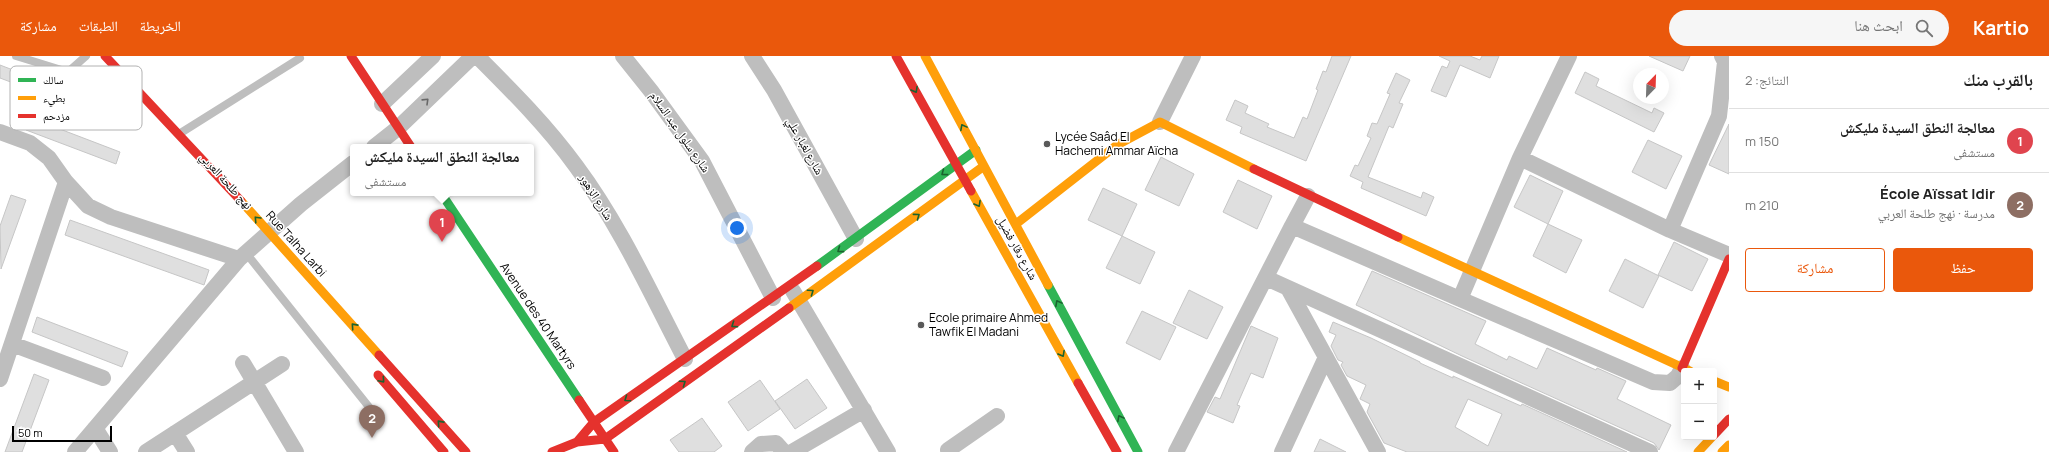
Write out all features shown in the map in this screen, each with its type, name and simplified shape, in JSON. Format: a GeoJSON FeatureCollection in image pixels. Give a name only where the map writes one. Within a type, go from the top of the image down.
{"type":"FeatureCollection","features":[{"type":"Feature","properties":{"kind":"main road","name":"نهج طلحة العربي"},"geometry":{"type":"LineString","coordinates":[[97,56],[107,66]]}},
{"type":"Feature","properties":{"kind":"main road","name":"Rue Talha Larbi"},"geometry":{"type":"LineString","coordinates":[[105,56],[114,66]]}},
{"type":"Feature","properties":{"kind":"main road"},"geometry":{"type":"LineString","coordinates":[[351,56],[409,144]]}},
{"type":"Feature","properties":{"kind":"main road","name":"شارع دقار فضيل"},"geometry":{"type":"LineString","coordinates":[[896,56],[1117,452]]}},
{"type":"Feature","properties":{"kind":"main road","name":"شارع دقار فضيل"},"geometry":{"type":"LineString","coordinates":[[925,56],[1138,452]]}},
{"type":"Feature","properties":{"kind":"main road","name":"Rue Talha Larbi"},"geometry":{"type":"LineString","coordinates":[[142,99],[264,238],[466,452]]}},
{"type":"Feature","properties":{"kind":"main road","name":"نهج طلحة العربي"},"geometry":{"type":"LineString","coordinates":[[142,103],[175,137],[214,186]]}},
{"type":"Feature","properties":{"kind":"main road"},"geometry":{"type":"LineString","coordinates":[[1016,224],[1117,145],[1160,122],[1308,196],[1682,368]]}},
{"type":"Feature","properties":{"kind":"main road"},"geometry":{"type":"LineString","coordinates":[[578,442],[594,422],[791,286],[976,150]]}},
{"type":"Feature","properties":{"kind":"main road"},"geometry":{"type":"LineString","coordinates":[[555,451],[578,442],[605,439],[984,166]]}},
{"type":"Feature","properties":{"kind":"main road","name":"Avenue des 40 Martyrs"},"geometry":{"type":"LineString","coordinates":[[443,196],[614,452]]}},
{"type":"Feature","properties":{"kind":"main road"},"geometry":{"type":"LineString","coordinates":[[1687,368],[1729,259]]}},
{"type":"Feature","properties":{"kind":"main road"},"geometry":{"type":"LineString","coordinates":[[371,367],[444,452]]}},
{"type":"Feature","properties":{"kind":"main road"},"geometry":{"type":"LineString","coordinates":[[1717,382],[1729,386]]}},
{"type":"Feature","properties":{"kind":"main road"},"geometry":{"type":"LineString","coordinates":[[1717,432],[1729,419]]}},
{"type":"Feature","properties":{"kind":"main road"},"geometry":{"type":"LineString","coordinates":[[1698,452],[1709,440]]}},
{"type":"Feature","properties":{"kind":"main road"},"geometry":{"type":"LineString","coordinates":[[1722,452],[1729,445]]}},
{"type":"Feature","properties":{"kind":"street"},"geometry":{"type":"LineString","coordinates":[[382,104],[433,56]]}},
{"type":"Feature","properties":{"kind":"street"},"geometry":{"type":"LineString","coordinates":[[378,144],[398,128],[473,56]]}},
{"type":"Feature","properties":{"kind":"street","name":"شارع الزهور"},"geometry":{"type":"LineString","coordinates":[[477,56],[539,120],[577,166],[615,227],[685,359]]}},
{"type":"Feature","properties":{"kind":"street","name":"شارع سلول عبد السلام"},"geometry":{"type":"LineString","coordinates":[[623,56],[651,91],[702,161],[773,298]]}},
{"type":"Feature","properties":{"kind":"street","name":"شارع لغبار علي"},"geometry":{"type":"LineString","coordinates":[[752,56],[774,90],[856,239]]}},
{"type":"Feature","properties":{"kind":"street"},"geometry":{"type":"LineString","coordinates":[[1160,122],[1193,56]]}},
{"type":"Feature","properties":{"kind":"street"},"geometry":{"type":"LineString","coordinates":[[1460,299],[1520,158],[1569,56]]}},
{"type":"Feature","properties":{"kind":"street"},"geometry":{"type":"LineString","coordinates":[[1670,230],[1724,119],[1725,62],[1722,56]]}},
{"type":"Feature","properties":{"kind":"street"},"geometry":{"type":"LineString","coordinates":[[0,132],[30,143],[49,158],[66,182],[88,206],[111,217],[243,256]]}},
{"type":"Feature","properties":{"kind":"street"},"geometry":{"type":"LineString","coordinates":[[1520,158],[1670,230],[1729,255]]}},
{"type":"Feature","properties":{"kind":"street"},"geometry":{"type":"LineString","coordinates":[[75,452],[243,256],[301,204],[350,165]]}},
{"type":"Feature","properties":{"kind":"street"},"geometry":{"type":"LineString","coordinates":[[0,379],[66,182]]}},
{"type":"Feature","properties":{"kind":"street"},"geometry":{"type":"LineString","coordinates":[[1176,452],[1308,196]]}},
{"type":"Feature","properties":{"kind":"street"},"geometry":{"type":"LineString","coordinates":[[1292,226],[1653,382],[1670,382],[1681,374]]}},
{"type":"Feature","properties":{"kind":"street"},"geometry":{"type":"LineString","coordinates":[[1266,278],[1289,290],[1650,452]]}},
{"type":"Feature","properties":{"kind":"street"},"geometry":{"type":"LineString","coordinates":[[791,286],[888,452]]}},
{"type":"Feature","properties":{"kind":"street"},"geometry":{"type":"LineString","coordinates":[[1289,290],[1378,452]]}},
{"type":"Feature","properties":{"kind":"street"},"geometry":{"type":"LineString","coordinates":[[12,344],[103,378]]}},
{"type":"Feature","properties":{"kind":"street"},"geometry":{"type":"LineString","coordinates":[[1282,452],[1326,357]]}},
{"type":"Feature","properties":{"kind":"street"},"geometry":{"type":"LineString","coordinates":[[243,363],[296,452]]}},
{"type":"Feature","properties":{"kind":"street"},"geometry":{"type":"LineString","coordinates":[[146,452],[282,364]]}},
{"type":"Feature","properties":{"kind":"street"},"geometry":{"type":"LineString","coordinates":[[792,452],[864,410]]}},
{"type":"Feature","properties":{"kind":"street"},"geometry":{"type":"LineString","coordinates":[[948,451],[997,416]]}},
{"type":"Feature","properties":{"kind":"street"},"geometry":{"type":"LineString","coordinates":[[95,428],[110,452]]}},
{"type":"Feature","properties":{"kind":"street"},"geometry":{"type":"LineString","coordinates":[[175,433],[187,452]]}},
{"type":"Feature","properties":{"kind":"street"},"geometry":{"type":"LineString","coordinates":[[752,452],[761,444],[776,443],[784,452]]}},
{"type":"Feature","properties":{"kind":"lane"},"geometry":{"type":"LineString","coordinates":[[16,56],[48,66]]}},
{"type":"Feature","properties":{"kind":"lane"},"geometry":{"type":"LineString","coordinates":[[75,66],[86,56]]}},
{"type":"Feature","properties":{"kind":"lane"},"geometry":{"type":"LineString","coordinates":[[175,137],[300,58]]}},
{"type":"Feature","properties":{"kind":"lane"},"geometry":{"type":"LineString","coordinates":[[243,256],[373,412]]}},
{"type":"Feature","properties":{"kind":"building"},"geometry":{"type":"Polygon","coordinates":[[[1332,56],[1351,56],[1306,161],[1240,133],[1242,127],[1226,120],[1235,100],[1248,106],[1245,113],[1269,124],[1267,127],[1294,138],[1303,117],[1307,119],[1318,90],[1316,89],[1323,71],[1326,72],[1332,56]]]}},
{"type":"Feature","properties":{"kind":"building"},"geometry":{"type":"Polygon","coordinates":[[[1439,56],[1470,56],[1480,60],[1482,56],[1499,56],[1490,78],[1460,65],[1446,97],[1431,91],[1442,66],[1447,68],[1450,61],[1439,56]]]}},
{"type":"Feature","properties":{"kind":"building"},"geometry":{"type":"Polygon","coordinates":[[[1649,56],[1690,56],[1683,71],[1649,56]]]}},
{"type":"Feature","properties":{"kind":"building"},"geometry":{"type":"Polygon","coordinates":[[[0,65],[10,69],[10,82],[0,78],[0,65]]]}},
{"type":"Feature","properties":{"kind":"building"},"geometry":{"type":"Polygon","coordinates":[[[1585,72],[1599,79],[1596,86],[1652,113],[1654,108],[1664,113],[1654,132],[1575,93],[1585,72]]]}},
{"type":"Feature","properties":{"kind":"building"},"geometry":{"type":"Polygon","coordinates":[[[1396,73],[1410,80],[1399,103],[1403,104],[1393,128],[1389,126],[1368,177],[1421,198],[1423,192],[1434,197],[1426,216],[1361,188],[1363,182],[1350,176],[1355,165],[1358,166],[1371,138],[1367,136],[1372,123],[1377,124],[1390,94],[1387,93],[1396,73]]]}},
{"type":"Feature","properties":{"kind":"building"},"geometry":{"type":"Polygon","coordinates":[[[1729,124],[1729,174],[1709,165],[1729,124]]]}},
{"type":"Feature","properties":{"kind":"building"},"geometry":{"type":"Polygon","coordinates":[[[26,130],[62,130],[120,152],[116,164],[26,130]]]}},
{"type":"Feature","properties":{"kind":"building"},"geometry":{"type":"Polygon","coordinates":[[[1648,140],[1682,156],[1666,189],[1632,172],[1648,140]]]}},
{"type":"Feature","properties":{"kind":"building"},"geometry":{"type":"Polygon","coordinates":[[[1161,157],[1194,174],[1179,206],[1145,190],[1161,157]]]}},
{"type":"Feature","properties":{"kind":"building"},"geometry":{"type":"Polygon","coordinates":[[[1530,175],[1563,191],[1548,224],[1514,207],[1530,175]]]}},
{"type":"Feature","properties":{"kind":"building"},"geometry":{"type":"Polygon","coordinates":[[[1238,180],[1272,196],[1257,229],[1223,212],[1238,180]]]}},
{"type":"Feature","properties":{"kind":"building"},"geometry":{"type":"Polygon","coordinates":[[[1103,188],[1137,204],[1122,236],[1088,220],[1103,188]]]}},
{"type":"Feature","properties":{"kind":"building"},"geometry":{"type":"Polygon","coordinates":[[[11,195],[26,200],[1,269],[0,226],[11,195]]]}},
{"type":"Feature","properties":{"kind":"building"},"geometry":{"type":"Polygon","coordinates":[[[70,220],[209,270],[204,285],[65,235],[70,220]]]}},
{"type":"Feature","properties":{"kind":"building"},"geometry":{"type":"Polygon","coordinates":[[[1548,224],[1582,240],[1566,273],[1533,256],[1548,224]]]}},
{"type":"Feature","properties":{"kind":"building"},"geometry":{"type":"Polygon","coordinates":[[[1122,236],[1155,252],[1140,284],[1106,268],[1122,236]]]}},
{"type":"Feature","properties":{"kind":"building"},"geometry":{"type":"Polygon","coordinates":[[[1674,242],[1708,259],[1692,291],[1658,275],[1674,242]]]}},
{"type":"Feature","properties":{"kind":"building"},"geometry":{"type":"Polygon","coordinates":[[[1625,259],[1659,276],[1643,308],[1609,291],[1625,259]]]}},
{"type":"Feature","properties":{"kind":"building"},"geometry":{"type":"Polygon","coordinates":[[[1372,271],[1486,321],[1475,344],[1507,360],[1509,356],[1537,369],[1547,348],[1596,370],[1597,368],[1626,381],[1617,399],[1671,425],[1659,450],[1654,443],[1462,356],[1356,305],[1372,271]]]}},
{"type":"Feature","properties":{"kind":"building"},"geometry":{"type":"Polygon","coordinates":[[[1189,290],[1223,307],[1207,339],[1173,323],[1189,290]]]}},
{"type":"Feature","properties":{"kind":"building"},"geometry":{"type":"Polygon","coordinates":[[[1142,311],[1176,327],[1160,360],[1126,343],[1142,311]]]}},
{"type":"Feature","properties":{"kind":"building"},"geometry":{"type":"Polygon","coordinates":[[[37,317],[128,352],[122,367],[32,332],[37,317]]]}},
{"type":"Feature","properties":{"kind":"building"},"geometry":{"type":"Polygon","coordinates":[[[1333,322],[1371,338],[1453,378],[1453,376],[1521,406],[1522,404],[1627,452],[1407,452],[1384,443],[1367,412],[1370,404],[1360,399],[1366,385],[1347,376],[1341,365],[1343,362],[1338,360],[1331,346],[1336,335],[1329,332],[1333,322]],[[1468,399],[1455,427],[1488,446],[1502,414],[1468,399]]]}},
{"type":"Feature","properties":{"kind":"building"},"geometry":{"type":"Polygon","coordinates":[[[1251,326],[1278,338],[1263,378],[1251,373],[1237,405],[1240,406],[1233,423],[1207,412],[1215,397],[1220,399],[1251,326]]]}},
{"type":"Feature","properties":{"kind":"building"},"geometry":{"type":"Polygon","coordinates":[[[34,374],[49,380],[22,452],[5,452],[34,374]]]}},
{"type":"Feature","properties":{"kind":"building"},"geometry":{"type":"Polygon","coordinates":[[[807,379],[827,408],[795,429],[775,401],[807,379]]]}},
{"type":"Feature","properties":{"kind":"building"},"geometry":{"type":"Polygon","coordinates":[[[760,380],[780,409],[748,431],[728,402],[760,380]]]}},
{"type":"Feature","properties":{"kind":"building"},"geometry":{"type":"Polygon","coordinates":[[[702,418],[722,446],[714,452],[679,452],[670,440],[702,418]]]}},
{"type":"Feature","properties":{"kind":"building"},"geometry":{"type":"Polygon","coordinates":[[[1320,439],[1346,452],[1314,452],[1320,439]]]}},
{"type":"Feature","properties":{"kind":"traffic: fast"},"geometry":{"type":"LineString","coordinates":[[817,266],[976,150]]}},
{"type":"Feature","properties":{"kind":"traffic: fast"},"geometry":{"type":"LineString","coordinates":[[443,196],[579,400]]}},
{"type":"Feature","properties":{"kind":"traffic: fast"},"geometry":{"type":"LineString","coordinates":[[1048,285],[1138,452]]}},
{"type":"Feature","properties":{"kind":"traffic: slow"},"geometry":{"type":"LineString","coordinates":[[925,56],[1048,285]]}},
{"type":"Feature","properties":{"kind":"traffic: slow"},"geometry":{"type":"LineString","coordinates":[[1016,224],[1117,145],[1160,122],[1254,169]]}},
{"type":"Feature","properties":{"kind":"traffic: slow"},"geometry":{"type":"LineString","coordinates":[[789,308],[984,166]]}},
{"type":"Feature","properties":{"kind":"traffic: slow"},"geometry":{"type":"LineString","coordinates":[[971,191],[1078,383]]}},
{"type":"Feature","properties":{"kind":"traffic: slow"},"geometry":{"type":"LineString","coordinates":[[241,201],[379,355]]}},
{"type":"Feature","properties":{"kind":"traffic: slow"},"geometry":{"type":"LineString","coordinates":[[1398,237],[1683,368]]}},
{"type":"Feature","properties":{"kind":"traffic: slow"},"geometry":{"type":"LineString","coordinates":[[1717,382],[1729,387]]}},
{"type":"Feature","properties":{"kind":"traffic: slow"},"geometry":{"type":"LineString","coordinates":[[1698,452],[1709,440]]}},
{"type":"Feature","properties":{"kind":"traffic: slow"},"geometry":{"type":"LineString","coordinates":[[1722,452],[1729,445]]}},
{"type":"Feature","properties":{"kind":"traffic: jam"},"geometry":{"type":"LineString","coordinates":[[105,56],[114,66]]}},
{"type":"Feature","properties":{"kind":"traffic: jam"},"geometry":{"type":"LineString","coordinates":[[351,56],[409,144]]}},
{"type":"Feature","properties":{"kind":"traffic: jam"},"geometry":{"type":"LineString","coordinates":[[896,56],[971,191]]}},
{"type":"Feature","properties":{"kind":"traffic: jam"},"geometry":{"type":"LineString","coordinates":[[142,95],[241,201]]}},
{"type":"Feature","properties":{"kind":"traffic: jam"},"geometry":{"type":"LineString","coordinates":[[1254,169],[1398,237]]}},
{"type":"Feature","properties":{"kind":"traffic: jam"},"geometry":{"type":"LineString","coordinates":[[1682,368],[1729,259]]}},
{"type":"Feature","properties":{"kind":"traffic: jam"},"geometry":{"type":"LineString","coordinates":[[577,442],[594,422],[817,266]]}},
{"type":"Feature","properties":{"kind":"traffic: jam"},"geometry":{"type":"LineString","coordinates":[[552,452],[577,442],[605,439],[789,308]]}},
{"type":"Feature","properties":{"kind":"traffic: jam"},"geometry":{"type":"LineString","coordinates":[[379,355],[466,452]]}},
{"type":"Feature","properties":{"kind":"traffic: jam"},"geometry":{"type":"LineString","coordinates":[[378,375],[444,452]]}},
{"type":"Feature","properties":{"kind":"traffic: jam"},"geometry":{"type":"LineString","coordinates":[[1078,383],[1117,452]]}},
{"type":"Feature","properties":{"kind":"traffic: jam"},"geometry":{"type":"LineString","coordinates":[[579,400],[614,452]]}},
{"type":"Feature","properties":{"kind":"traffic: jam"},"geometry":{"type":"LineString","coordinates":[[1717,432],[1729,419]]}},
{"type":"Feature","properties":{"kind":"place","name":"Lycée Saâd El Hachemi Ammar Aïcha"},"geometry":{"type":"Point","coordinates":[1047,144]}},
{"type":"Feature","properties":{"kind":"place","name":"معالجة النطق السيدة مليكش"},"geometry":{"type":"Point","coordinates":[442,242]}},
{"type":"Feature","properties":{"kind":"place","name":"Ecole primaire Ahmed Tawfik El Madani"},"geometry":{"type":"Point","coordinates":[921,325]}},
{"type":"Feature","properties":{"kind":"place","name":"École Aïssat Idir"},"geometry":{"type":"Point","coordinates":[372,438]}}]}
